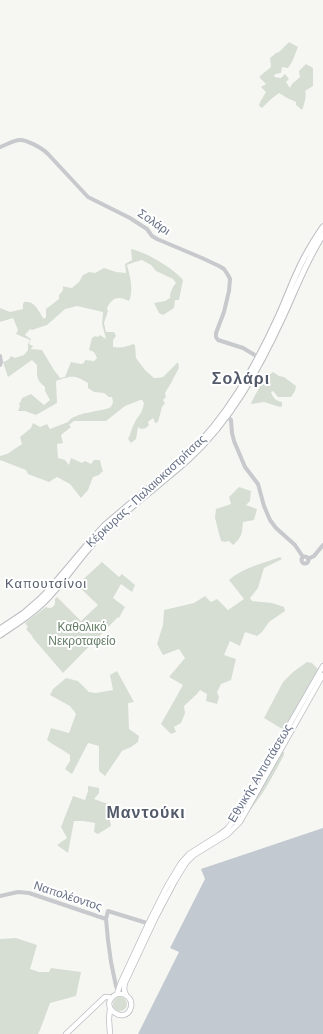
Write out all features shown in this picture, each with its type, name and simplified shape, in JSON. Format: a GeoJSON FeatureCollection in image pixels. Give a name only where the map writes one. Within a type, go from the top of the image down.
{"type":"FeatureCollection","features":[{"type":"Feature","properties":{"kind":"main road","name":"Κέρκυρας - Παλαιοκαστρίτσας"},"geometry":{"type":"LineString","coordinates":[[226,414],[258,357],[278,317],[304,258],[323,227]]}},
{"type":"Feature","properties":{"kind":"main road","name":"Κέρκυρας - Παλαιοκαστρίτσας"},"geometry":{"type":"LineString","coordinates":[[0,635],[49,601],[102,534],[114,522],[189,460],[201,447],[244,391],[279,325],[308,259],[323,235]]}},
{"type":"Feature","properties":{"kind":"main road"},"geometry":{"type":"LineString","coordinates":[[258,357],[260,363]]}},
{"type":"Feature","properties":{"kind":"main road","name":"Κέρκυρας - Παλαιοκαστρίτσας"},"geometry":{"type":"LineString","coordinates":[[0,629],[24,613],[39,600],[104,526],[186,456],[222,419]]}},
{"type":"Feature","properties":{"kind":"main road","name":"Εθνικής Αντιστάσεως"},"geometry":{"type":"LineString","coordinates":[[205,846],[225,831],[237,816],[323,666]]}},
{"type":"Feature","properties":{"kind":"main road","name":"Εθνικής Αντιστάσεως"},"geometry":{"type":"LineString","coordinates":[[122,1015],[131,1007],[124,986],[167,886],[188,854],[228,834],[240,822],[323,675]]}},
{"type":"Feature","properties":{"kind":"main road","name":"Εθνικής Αντιστάσεως"},"geometry":{"type":"LineString","coordinates":[[66,1034],[105,997],[109,997],[111,999],[118,993],[121,982],[150,924]]}},
{"type":"Feature","properties":{"kind":"main road"},"geometry":{"type":"LineString","coordinates":[[118,993],[126,995]]}},
{"type":"Feature","properties":{"kind":"main road"},"geometry":{"type":"LineString","coordinates":[[110,1034],[109,1016],[111,999]]}},
{"type":"Feature","properties":{"kind":"main road"},"geometry":{"type":"LineString","coordinates":[[110,1008],[115,1014],[122,1015]]}},
{"type":"Feature","properties":{"kind":"main road"},"geometry":{"type":"LineString","coordinates":[[109,1024],[112,1018],[122,1015]]}},
{"type":"Feature","properties":{"kind":"street","name":"Σολάρι"},"geometry":{"type":"LineString","coordinates":[[0,147],[21,140],[40,148],[46,152],[85,195],[130,218],[148,229],[152,236],[157,239],[223,268],[229,277],[230,284],[226,307],[216,333],[216,337],[217,339],[242,348],[258,357]]}},
{"type":"Feature","properties":{"kind":"street"},"geometry":{"type":"LineString","coordinates":[[0,356],[0,365]]}},
{"type":"Feature","properties":{"kind":"street"},"geometry":{"type":"LineString","coordinates":[[226,414],[231,421],[233,438],[243,461],[259,487],[264,506],[275,527],[295,545],[303,557],[301,561],[304,564],[308,562],[308,559],[314,556],[323,545]]}},
{"type":"Feature","properties":{"kind":"street"},"geometry":{"type":"LineString","coordinates":[[222,419],[232,428]]}},
{"type":"Feature","properties":{"kind":"street","name":"Ναπολέοντος"},"geometry":{"type":"LineString","coordinates":[[0,896],[18,892],[29,893],[106,919]]}},
{"type":"Feature","properties":{"kind":"street"},"geometry":{"type":"LineString","coordinates":[[118,993],[111,962],[106,919],[108,911],[150,924]]}},
{"type":"Feature","properties":{"kind":"green space"},"geometry":{"type":"Polygon","coordinates":[[[289,42],[298,47],[292,62],[288,68],[282,67],[281,73],[275,74],[274,77],[281,78],[285,74],[289,79],[286,82],[290,88],[292,84],[300,77],[299,71],[306,64],[313,68],[313,86],[305,91],[306,93],[302,110],[296,105],[296,102],[279,93],[262,108],[259,106],[260,102],[266,92],[261,87],[266,84],[260,76],[271,67],[270,58],[279,52],[289,42]]]}},
{"type":"Feature","properties":{"kind":"green space"},"geometry":{"type":"Polygon","coordinates":[[[131,249],[151,257],[179,275],[183,280],[179,300],[175,300],[174,308],[163,315],[159,313],[154,303],[165,301],[170,298],[170,294],[176,283],[173,279],[156,271],[151,265],[142,260],[127,265],[131,283],[129,301],[122,298],[116,298],[109,304],[104,323],[106,332],[114,332],[116,336],[113,340],[113,347],[135,345],[136,358],[145,370],[154,378],[163,377],[178,362],[179,368],[165,393],[166,397],[163,400],[165,403],[162,407],[158,422],[155,423],[153,418],[148,422],[149,425],[146,428],[141,429],[138,427],[136,439],[131,443],[128,439],[142,410],[144,403],[142,400],[125,406],[106,421],[74,421],[69,425],[71,427],[61,435],[63,443],[57,444],[58,458],[65,460],[69,465],[71,458],[82,463],[85,461],[91,464],[94,460],[100,460],[103,471],[99,475],[93,477],[88,490],[81,498],[70,484],[57,477],[49,482],[28,474],[26,470],[0,460],[0,456],[7,454],[22,444],[20,437],[31,428],[33,423],[40,427],[47,424],[50,429],[68,422],[76,416],[111,407],[113,402],[112,397],[109,397],[104,393],[94,392],[88,388],[88,383],[79,378],[69,377],[56,381],[57,403],[36,415],[25,411],[18,411],[22,398],[31,394],[44,405],[50,400],[45,391],[45,387],[38,378],[37,365],[32,360],[8,377],[3,362],[8,360],[11,356],[15,358],[24,355],[28,350],[28,344],[30,340],[16,334],[18,330],[13,318],[0,322],[0,308],[10,312],[23,309],[24,302],[28,302],[34,304],[44,319],[46,317],[46,309],[59,299],[63,286],[72,288],[79,282],[83,275],[89,272],[95,273],[104,268],[116,272],[126,273],[125,264],[132,260],[131,249]],[[77,306],[65,309],[47,325],[32,330],[30,329],[25,335],[31,339],[29,344],[33,346],[31,349],[42,350],[60,378],[65,377],[71,362],[81,364],[84,363],[85,360],[94,361],[97,358],[94,352],[89,350],[92,338],[95,336],[98,337],[100,335],[106,339],[102,324],[103,312],[77,306]]]}},
{"type":"Feature","properties":{"kind":"green space"},"geometry":{"type":"Polygon","coordinates":[[[273,372],[284,377],[296,386],[295,391],[291,397],[278,397],[273,391],[271,392],[275,399],[282,402],[282,406],[280,407],[264,402],[252,404],[251,403],[260,386],[273,372]]]}},
{"type":"Feature","properties":{"kind":"green space"},"geometry":{"type":"Polygon","coordinates":[[[239,487],[251,491],[250,501],[246,505],[257,509],[254,520],[243,522],[241,535],[233,545],[229,541],[221,541],[215,518],[216,509],[231,504],[229,497],[239,487]]]}},
{"type":"Feature","properties":{"kind":"green space"},"geometry":{"type":"Polygon","coordinates":[[[280,557],[282,559],[264,568],[258,588],[250,598],[252,601],[272,603],[284,607],[285,611],[269,622],[257,636],[245,632],[240,646],[230,641],[224,655],[236,659],[231,680],[221,684],[217,692],[219,697],[217,704],[206,701],[207,694],[200,690],[184,706],[185,713],[181,723],[174,727],[176,732],[171,734],[161,724],[183,685],[169,677],[185,658],[179,649],[163,655],[157,644],[163,625],[164,610],[194,603],[205,596],[211,602],[217,599],[228,610],[244,599],[229,580],[240,572],[280,557]]]}},
{"type":"Feature","properties":{"kind":"green space","name":"Καθολικό Νεκροταφείο"},"geometry":{"type":"Polygon","coordinates":[[[102,562],[119,577],[122,574],[135,585],[132,592],[121,584],[113,598],[125,607],[119,618],[118,617],[63,673],[32,637],[26,629],[28,627],[25,623],[46,607],[50,608],[53,606],[57,597],[81,621],[98,605],[77,585],[102,562]]]}},
{"type":"Feature","properties":{"kind":"green space"},"geometry":{"type":"Polygon","coordinates":[[[307,662],[312,663],[318,669],[284,730],[264,718],[283,682],[293,672],[307,662]]]}},
{"type":"Feature","properties":{"kind":"green space"},"geometry":{"type":"Polygon","coordinates":[[[117,671],[134,702],[128,703],[129,729],[139,736],[138,742],[122,751],[105,776],[99,771],[99,746],[88,743],[72,774],[65,769],[70,761],[70,755],[47,740],[51,728],[69,733],[76,714],[70,706],[50,695],[53,689],[66,678],[78,681],[89,692],[96,693],[113,690],[110,675],[117,671]]]}},
{"type":"Feature","properties":{"kind":"green space"},"geometry":{"type":"Polygon","coordinates":[[[282,752],[284,752],[284,755],[264,790],[250,810],[250,809],[282,752]]]}},
{"type":"Feature","properties":{"kind":"green space"},"geometry":{"type":"Polygon","coordinates":[[[88,786],[99,788],[99,793],[94,799],[119,808],[119,814],[110,820],[111,826],[98,834],[94,832],[95,823],[74,821],[68,853],[57,845],[67,838],[61,827],[73,796],[85,800],[88,786]]]}},
{"type":"Feature","properties":{"kind":"green space"},"geometry":{"type":"Polygon","coordinates":[[[16,938],[37,945],[30,969],[39,972],[49,972],[51,968],[81,972],[76,996],[50,1003],[38,1034],[0,1034],[0,939],[16,938]]]}},
{"type":"Feature","properties":{"kind":"green space"},"geometry":{"type":"Polygon","coordinates":[[[117,997],[123,997],[127,1001],[127,1007],[123,1011],[117,1011],[113,1007],[113,1001],[117,997]]]}},
{"type":"Feature","properties":{"kind":"shaded area"},"geometry":{"type":"Polygon","coordinates":[[[323,828],[323,1034],[138,1034],[179,952],[170,948],[205,879],[201,869],[323,828]]]}},
{"type":"Feature","properties":{"kind":"district","name":"Σολάρι"},"geometry":{"type":"Point","coordinates":[241,379]}},
{"type":"Feature","properties":{"kind":"district","name":"Καπουτσίνοι"},"geometry":{"type":"Point","coordinates":[46,584]}},
{"type":"Feature","properties":{"kind":"district","name":"Μαντούκι"},"geometry":{"type":"Point","coordinates":[146,813]}}]}
